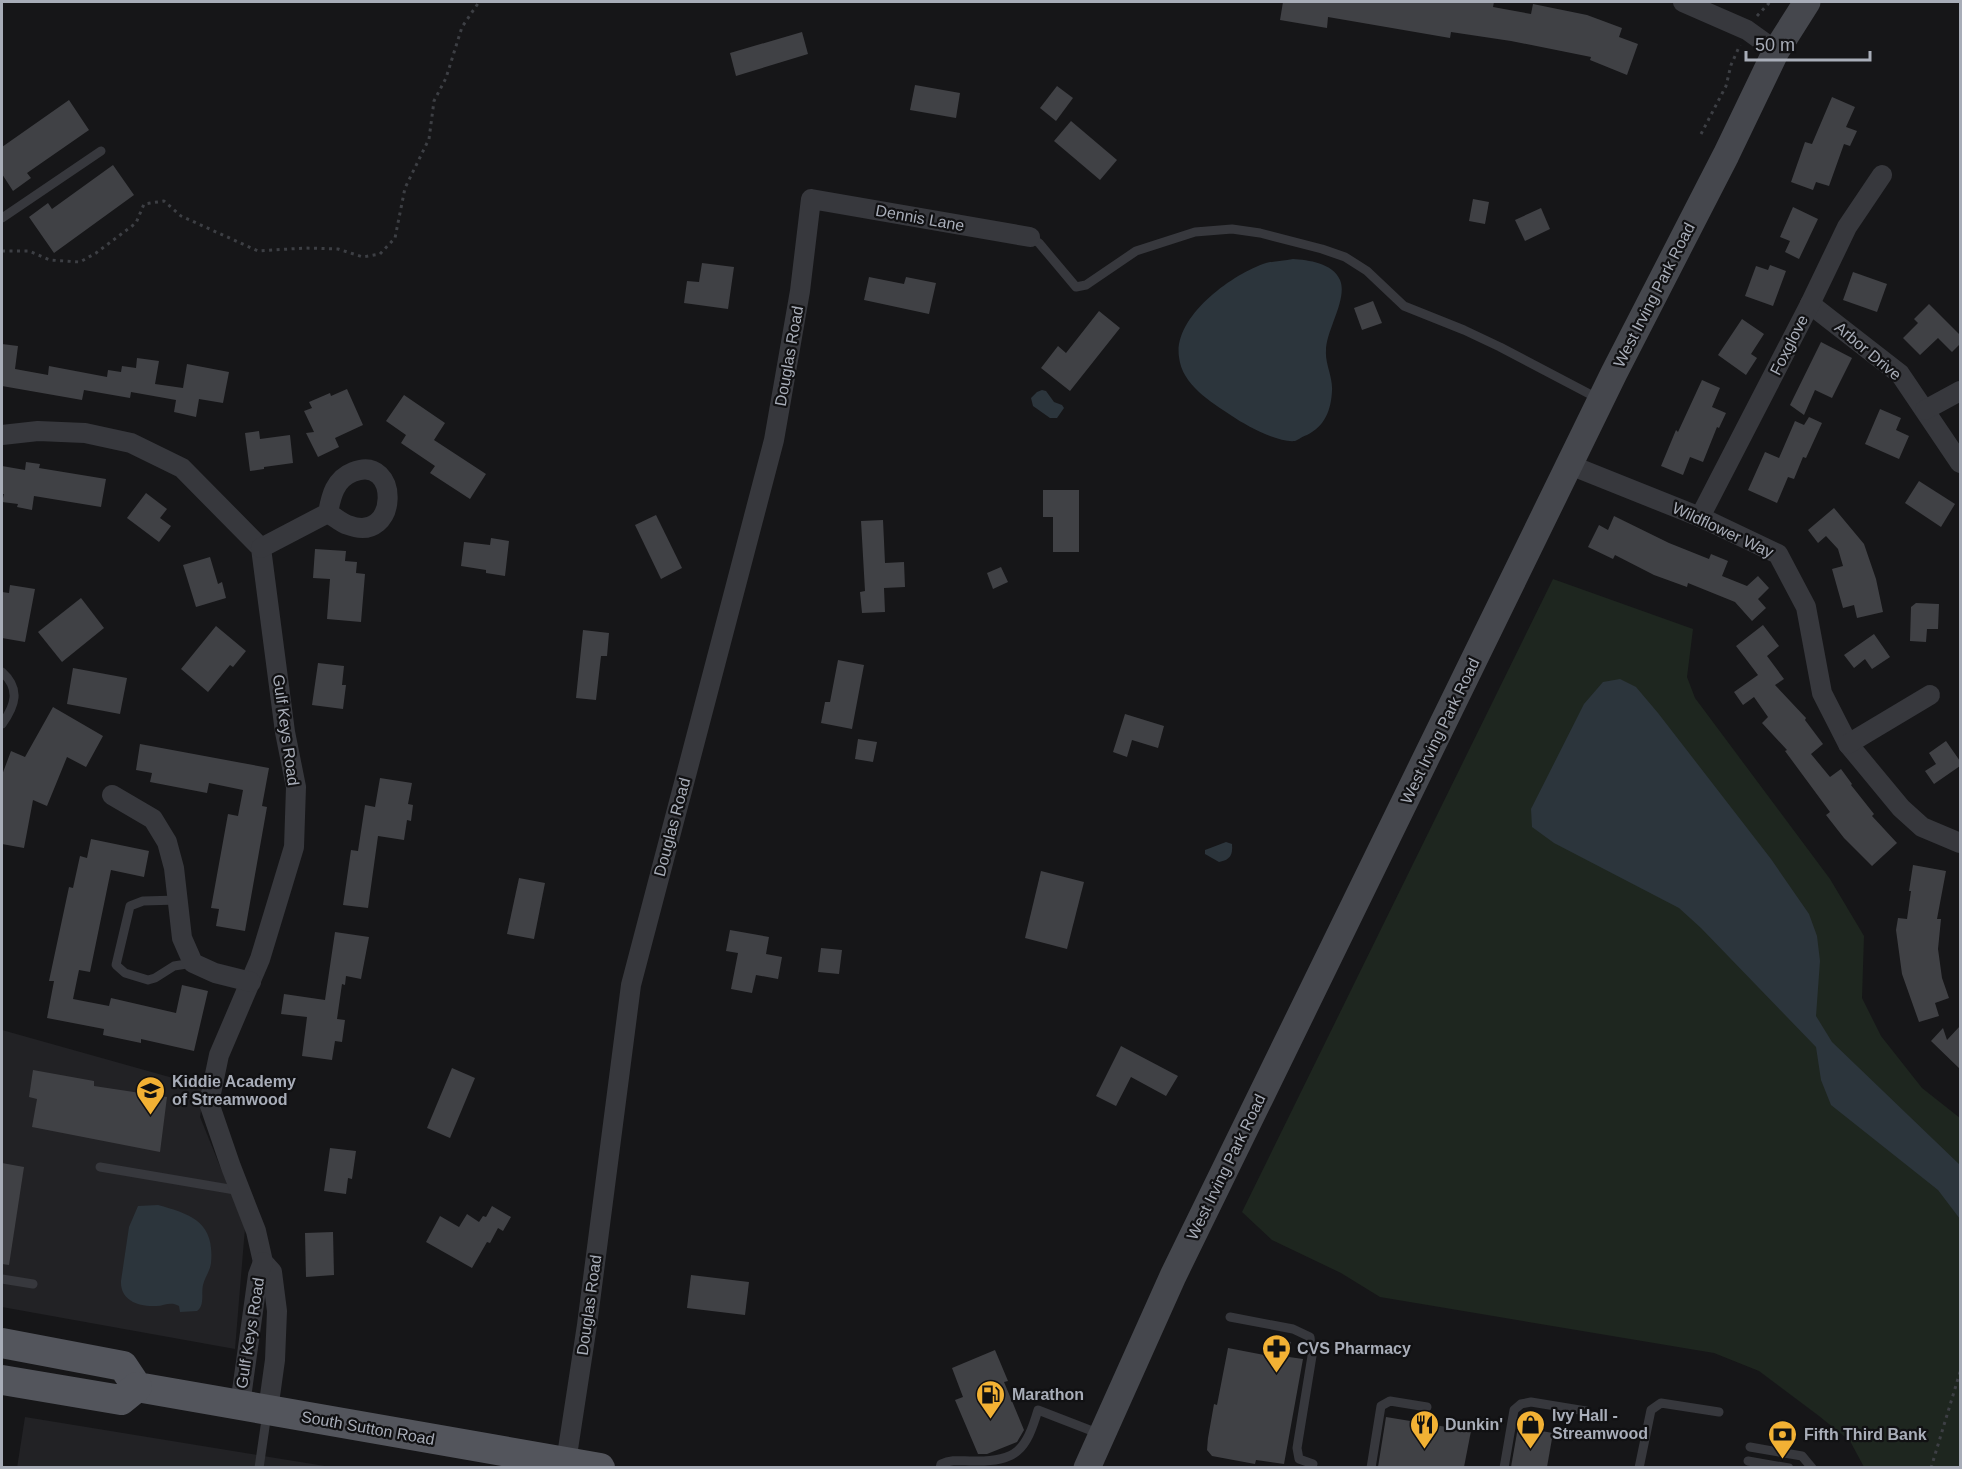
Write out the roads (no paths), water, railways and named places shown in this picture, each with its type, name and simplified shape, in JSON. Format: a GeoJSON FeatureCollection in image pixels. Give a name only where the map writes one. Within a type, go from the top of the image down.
{"type":"FeatureCollection","features":[{"type":"Feature","properties":{"kind":"main road","name":"West Irving Park Road"},"geometry":{"type":"LineString","coordinates":[[1087,1467],[1173,1276],[1569,465],[1776,51],[1807,2]]}},
{"type":"Feature","properties":{"kind":"main road"},"geometry":{"type":"LineString","coordinates":[[2,1380],[121,1400],[137,1387],[123,1366],[12,1343]]}},
{"type":"Feature","properties":{"kind":"main road","name":"South Sutton Road"},"geometry":{"type":"LineString","coordinates":[[137,1387],[584,1465]]}},
{"type":"Feature","properties":{"kind":"street"},"geometry":{"type":"LineString","coordinates":[[1683,2],[1747,30],[1776,51]]}},
{"type":"Feature","properties":{"kind":"street","name":"Foxglove"},"geometry":{"type":"LineString","coordinates":[[1700,517],[1810,304],[1847,227],[1882,175]]}},
{"type":"Feature","properties":{"kind":"street","name":"Dennis Lane"},"geometry":{"type":"LineString","coordinates":[[811,199],[1030,237]]}},
{"type":"Feature","properties":{"kind":"street","name":"Douglas Road"},"geometry":{"type":"LineString","coordinates":[[584,1465],[587,1324],[631,985],[774,440],[800,291],[811,199]]}},
{"type":"Feature","properties":{"kind":"street","name":"Arbor Drive"},"geometry":{"type":"LineString","coordinates":[[1810,304],[1900,374],[1960,462]]}},
{"type":"Feature","properties":{"kind":"street"},"geometry":{"type":"LineString","coordinates":[[1925,410],[1960,391]]}},
{"type":"Feature","properties":{"kind":"street"},"geometry":{"type":"LineString","coordinates":[[2,435],[38,431],[85,433],[131,443],[182,468],[261,548],[328,513]]}},
{"type":"Feature","properties":{"kind":"street","name":"Wildflower Way"},"geometry":{"type":"LineString","coordinates":[[1569,465],[1700,517],[1778,554],[1806,607],[1821,693],[1848,744],[1901,808],[1915,821],[1922,827],[1960,843]]}},
{"type":"Feature","properties":{"kind":"street","name":"Gulf Keys Road"},"geometry":{"type":"LineString","coordinates":[[254,1408],[275,1360],[277,1311],[272,1272],[263,1262],[256,1231],[209,1103],[219,1055],[260,959],[294,847],[296,787],[285,732],[261,548]]}},
{"type":"Feature","properties":{"kind":"street"},"geometry":{"type":"LineString","coordinates":[[1848,744],[1930,695]]}},
{"type":"Feature","properties":{"kind":"street"},"geometry":{"type":"LineString","coordinates":[[112,795],[153,819],[167,842],[174,868],[182,938],[193,963],[215,973],[251,982]]}},
{"type":"Feature","properties":{"kind":"street","name":"Gulf Keys Road"},"geometry":{"type":"LineString","coordinates":[[254,1408],[258,1275],[263,1262]]}},
{"type":"Feature","properties":{"kind":"lane"},"geometry":{"type":"LineString","coordinates":[[2,218],[100,151]]}},
{"type":"Feature","properties":{"kind":"lane"},"geometry":{"type":"LineString","coordinates":[[1030,237],[1039,243],[1076,287],[1086,285],[1136,251],[1195,232],[1232,229],[1260,233],[1322,249],[1345,257],[1367,271],[1404,306],[1491,343],[1601,400]]}},
{"type":"Feature","properties":{"kind":"lane"},"geometry":{"type":"LineString","coordinates":[[2,672],[14,692],[13,709],[2,724]]}},
{"type":"Feature","properties":{"kind":"lane"},"geometry":{"type":"LineString","coordinates":[[178,900],[143,902],[130,906],[116,965],[125,973],[148,980],[174,966],[193,963]]}},
{"type":"Feature","properties":{"kind":"lane"},"geometry":{"type":"LineString","coordinates":[[100,1167],[241,1191]]}},
{"type":"Feature","properties":{"kind":"lane"},"geometry":{"type":"LineString","coordinates":[[2,1279],[33,1284]]}},
{"type":"Feature","properties":{"kind":"lane"},"geometry":{"type":"LineString","coordinates":[[1230,1317],[1293,1329],[1310,1337],[1312,1356],[1297,1448],[1299,1459],[1313,1464]]}},
{"type":"Feature","properties":{"kind":"lane"},"geometry":{"type":"LineString","coordinates":[[1371,1467],[1382,1406],[1390,1401],[1427,1407]]}},
{"type":"Feature","properties":{"kind":"lane"},"geometry":{"type":"LineString","coordinates":[[1504,1467],[1514,1410],[1521,1404],[1531,1402],[1586,1412]]}},
{"type":"Feature","properties":{"kind":"lane"},"geometry":{"type":"LineString","coordinates":[[1639,1467],[1651,1410],[1661,1403],[1719,1412]]}},
{"type":"Feature","properties":{"kind":"lane"},"geometry":{"type":"LineString","coordinates":[[254,1408],[259,1467]]}},
{"type":"Feature","properties":{"kind":"lane"},"geometry":{"type":"LineString","coordinates":[[940,1467],[941,1464],[1007,1458],[1019,1450],[1030,1435],[1038,1410],[1102,1435]]}},
{"type":"Feature","properties":{"kind":"lane"},"geometry":{"type":"LineString","coordinates":[[1750,1447],[1802,1456],[1812,1467]]}},
{"type":"Feature","properties":{"kind":"lane"},"geometry":{"type":"LineString","coordinates":[[1748,1461],[1789,1467]]}},
{"type":"Feature","properties":{"kind":"place","name":"Kiddie Academy of Streamwood"},"geometry":{"type":"Point","coordinates":[151,1116]}},
{"type":"Feature","properties":{"kind":"place","name":"CVS Pharmacy"},"geometry":{"type":"Point","coordinates":[1276,1374]}},
{"type":"Feature","properties":{"kind":"place","name":"Marathon"},"geometry":{"type":"Point","coordinates":[991,1420]}},
{"type":"Feature","properties":{"kind":"place","name":"Dunkin'"},"geometry":{"type":"Point","coordinates":[1424,1450]}},
{"type":"Feature","properties":{"kind":"place","name":"Ivy Hall - Streamwood"},"geometry":{"type":"Point","coordinates":[1531,1450]}},
{"type":"Feature","properties":{"kind":"place","name":"Fifth Third Bank"},"geometry":{"type":"Point","coordinates":[1783,1460]}}]}
